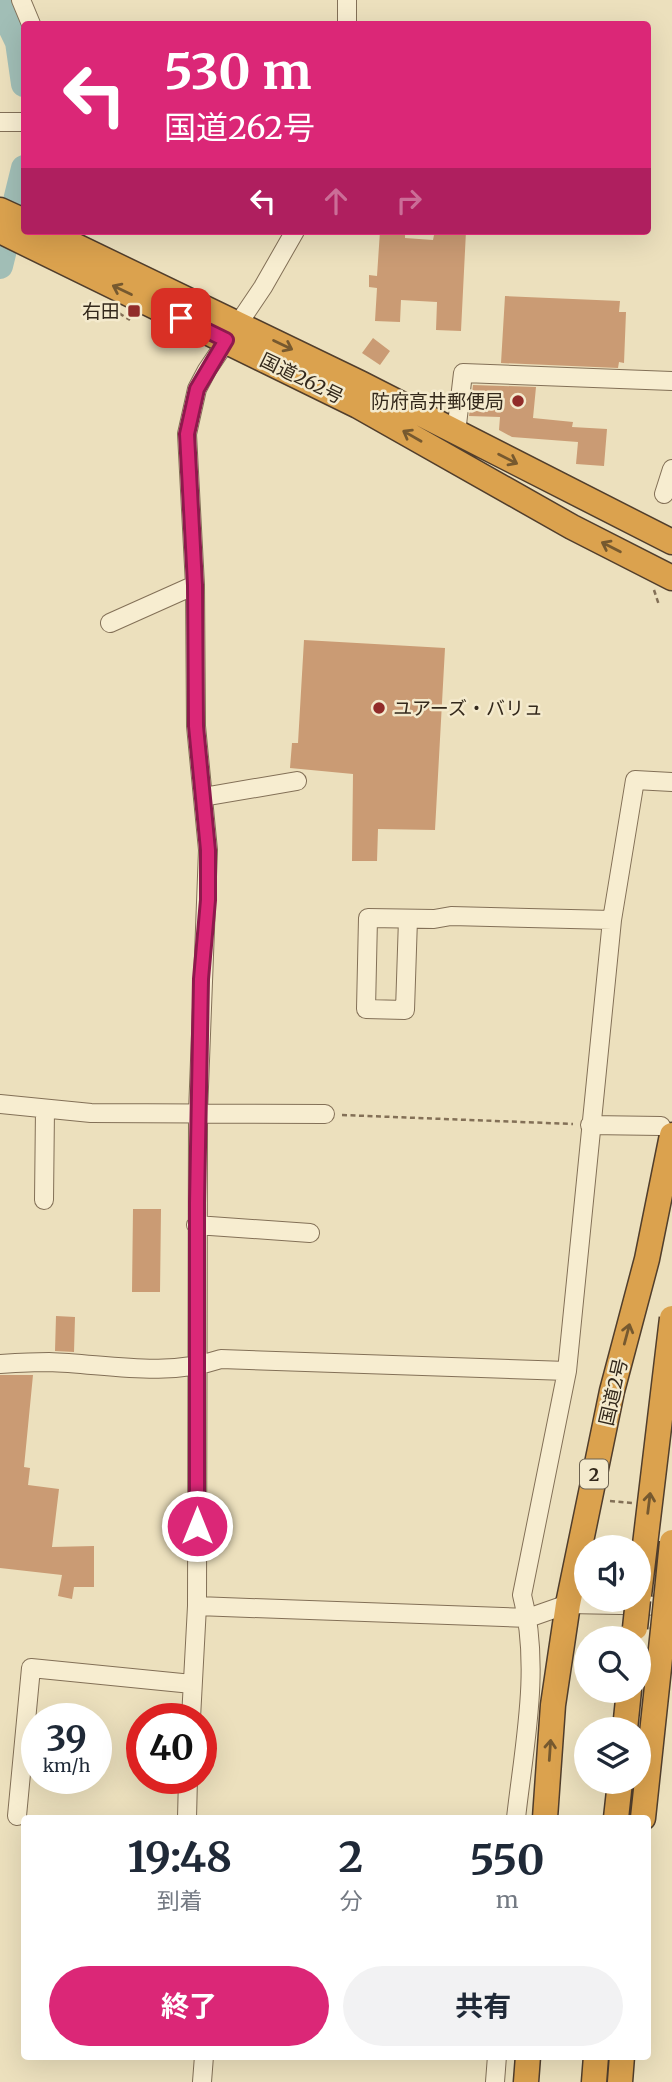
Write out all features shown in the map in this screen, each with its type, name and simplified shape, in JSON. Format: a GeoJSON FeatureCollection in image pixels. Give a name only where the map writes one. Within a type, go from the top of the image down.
{"type":"FeatureCollection","features":[{"type":"Feature","properties":{"kind":"highway","name":"国道262号"},"geometry":{"type":"LineString","coordinates":[[0,210],[21,224]]}},
{"type":"Feature","properties":{"kind":"highway","name":"国道262号"},"geometry":{"type":"LineString","coordinates":[[0,231],[21,231]]}},
{"type":"Feature","properties":{"kind":"highway","name":"国道262号"},"geometry":{"type":"LineString","coordinates":[[39,235],[232,332],[456,433],[672,542]]}},
{"type":"Feature","properties":{"kind":"highway","name":"国道262号"},"geometry":{"type":"LineString","coordinates":[[232,332],[572,527],[672,578]]}},
{"type":"Feature","properties":{"kind":"highway"},"geometry":{"type":"LineString","coordinates":[[623,519],[647,521],[672,529]]}},
{"type":"Feature","properties":{"kind":"highway","name":"国道2号"},"geometry":{"type":"LineString","coordinates":[[545,1815],[554,1704],[568,1604],[612,1391],[646,1259],[666,1130]]}},
{"type":"Feature","properties":{"kind":"highway"},"geometry":{"type":"LineString","coordinates":[[646,1535],[672,1318]]}},
{"type":"Feature","properties":{"kind":"highway"},"geometry":{"type":"LineString","coordinates":[[643,1815],[672,1542]]}},
{"type":"Feature","properties":{"kind":"highway"},"geometry":{"type":"LineString","coordinates":[[617,1815],[619,1794]]}},
{"type":"Feature","properties":{"kind":"highway"},"geometry":{"type":"LineString","coordinates":[[526,2082],[528,2060]]}},
{"type":"Feature","properties":{"kind":"highway"},"geometry":{"type":"LineString","coordinates":[[594,2082],[596,2060]]}},
{"type":"Feature","properties":{"kind":"highway"},"geometry":{"type":"LineString","coordinates":[[620,2082],[622,2060]]}},
{"type":"Feature","properties":{"kind":"street"},"geometry":{"type":"LineString","coordinates":[[21,0],[30,21]]}},
{"type":"Feature","properties":{"kind":"street"},"geometry":{"type":"LineString","coordinates":[[347,0],[347,21]]}},
{"type":"Feature","properties":{"kind":"street"},"geometry":{"type":"LineString","coordinates":[[0,122],[21,122]]}},
{"type":"Feature","properties":{"kind":"street"},"geometry":{"type":"LineString","coordinates":[[191,1703],[197,1606],[198,1113],[208,850],[196,726],[195,585],[187,434],[197,389],[293,235]]}},
{"type":"Feature","properties":{"kind":"street"},"geometry":{"type":"LineString","coordinates":[[456,433],[463,373],[672,381]]}},
{"type":"Feature","properties":{"kind":"street"},"geometry":{"type":"LineString","coordinates":[[664,494],[672,469]]}},
{"type":"Feature","properties":{"kind":"street"},"geometry":{"type":"LineString","coordinates":[[110,622],[195,585]]}},
{"type":"Feature","properties":{"kind":"street"},"geometry":{"type":"LineString","coordinates":[[516,1815],[530,1702],[528,1618],[522,1595],[567,1371],[612,920],[635,780],[672,782]]}},
{"type":"Feature","properties":{"kind":"street"},"geometry":{"type":"LineString","coordinates":[[203,797],[297,781]]}},
{"type":"Feature","properties":{"kind":"street"},"geometry":{"type":"LineString","coordinates":[[408,919],[405,1010],[366,1009],[368,918],[451,916],[612,920]]}},
{"type":"Feature","properties":{"kind":"street"},"geometry":{"type":"LineString","coordinates":[[0,1104],[90,1113],[325,1114]]}},
{"type":"Feature","properties":{"kind":"street"},"geometry":{"type":"LineString","coordinates":[[44,1200],[45,1109]]}},
{"type":"Feature","properties":{"kind":"street"},"geometry":{"type":"LineString","coordinates":[[590,1125],[666,1130]]}},
{"type":"Feature","properties":{"kind":"street"},"geometry":{"type":"LineString","coordinates":[[196,1226],[310,1233]]}},
{"type":"Feature","properties":{"kind":"street"},"geometry":{"type":"LineString","coordinates":[[0,1364],[49,1362],[121,1370],[198,1367],[221,1359],[567,1371]]}},
{"type":"Feature","properties":{"kind":"street"},"geometry":{"type":"LineString","coordinates":[[197,1606],[528,1618],[568,1604],[672,1606]]}},
{"type":"Feature","properties":{"kind":"street"},"geometry":{"type":"LineString","coordinates":[[17,1816],[31,1668],[192,1684]]}},
{"type":"Feature","properties":{"kind":"street"},"geometry":{"type":"LineString","coordinates":[[187,1815],[188,1794]]}},
{"type":"Feature","properties":{"kind":"street"},"geometry":{"type":"LineString","coordinates":[[202,2082],[204,2060]]}},
{"type":"Feature","properties":{"kind":"street"},"geometry":{"type":"LineString","coordinates":[[495,2082],[497,2060]]}},
{"type":"Feature","properties":{"kind":"path"},"geometry":{"type":"LineString","coordinates":[[325,1114],[590,1125]]}},
{"type":"Feature","properties":{"kind":"building"},"geometry":{"type":"Polygon","coordinates":[[[380,235],[405,235],[405,238],[433,240],[434,235],[466,235],[461,331],[436,330],[437,302],[401,300],[400,322],[375,321],[377,288],[369,287],[369,275],[377,276],[380,235]]]}},
{"type":"Feature","properties":{"kind":"building"},"geometry":{"type":"Polygon","coordinates":[[[505,296],[620,301],[619,312],[626,312],[624,363],[619,362],[618,368],[501,363],[505,296]]]}},
{"type":"Feature","properties":{"kind":"building"},"geometry":{"type":"Polygon","coordinates":[[[373,338],[390,351],[380,365],[362,353],[373,338]]]}},
{"type":"Feature","properties":{"kind":"building"},"geometry":{"type":"Polygon","coordinates":[[[473,385],[536,387],[533,418],[573,422],[572,427],[607,429],[604,466],[576,464],[578,442],[512,437],[499,430],[500,417],[469,416],[473,385]]]}},
{"type":"Feature","properties":{"kind":"building"},"geometry":{"type":"Polygon","coordinates":[[[304,640],[445,648],[435,830],[378,829],[377,861],[352,861],[353,774],[290,768],[292,743],[298,743],[304,640]]]}},
{"type":"Feature","properties":{"kind":"building"},"geometry":{"type":"Polygon","coordinates":[[[133,1209],[161,1209],[160,1292],[132,1292],[133,1209]]]}},
{"type":"Feature","properties":{"kind":"building"},"geometry":{"type":"Polygon","coordinates":[[[56,1316],[75,1317],[74,1352],[55,1351],[56,1316]]]}},
{"type":"Feature","properties":{"kind":"building"},"geometry":{"type":"Polygon","coordinates":[[[0,1375],[33,1375],[24,1467],[30,1468],[28,1485],[59,1489],[52,1547],[94,1546],[94,1587],[74,1587],[72,1599],[58,1596],[62,1575],[0,1568],[0,1375]]]}},
{"type":"Feature","properties":{"kind":"waterway"},"geometry":{"type":"LineString","coordinates":[[0,5],[18,42],[21,63]]}},
{"type":"Feature","properties":{"kind":"waterway"},"geometry":{"type":"LineString","coordinates":[[0,266],[21,180]]}},
{"type":"Feature","properties":{"kind":"place","name":"右田"},"geometry":{"type":"Point","coordinates":[134,311]}},
{"type":"Feature","properties":{"kind":"place","name":"防府高井郵便局"},"geometry":{"type":"Point","coordinates":[518,401]}},
{"type":"Feature","properties":{"kind":"place","name":"ユアーズ・バリュ"},"geometry":{"type":"Point","coordinates":[379,708]}},
{"type":"Feature","properties":{"kind":"route"},"geometry":{"type":"LineString","coordinates":[[181,318],[226,340],[197,389],[187,434],[195,585],[196,726],[208,850],[208,900],[201,979],[196,1249],[197,1526]]}}]}
